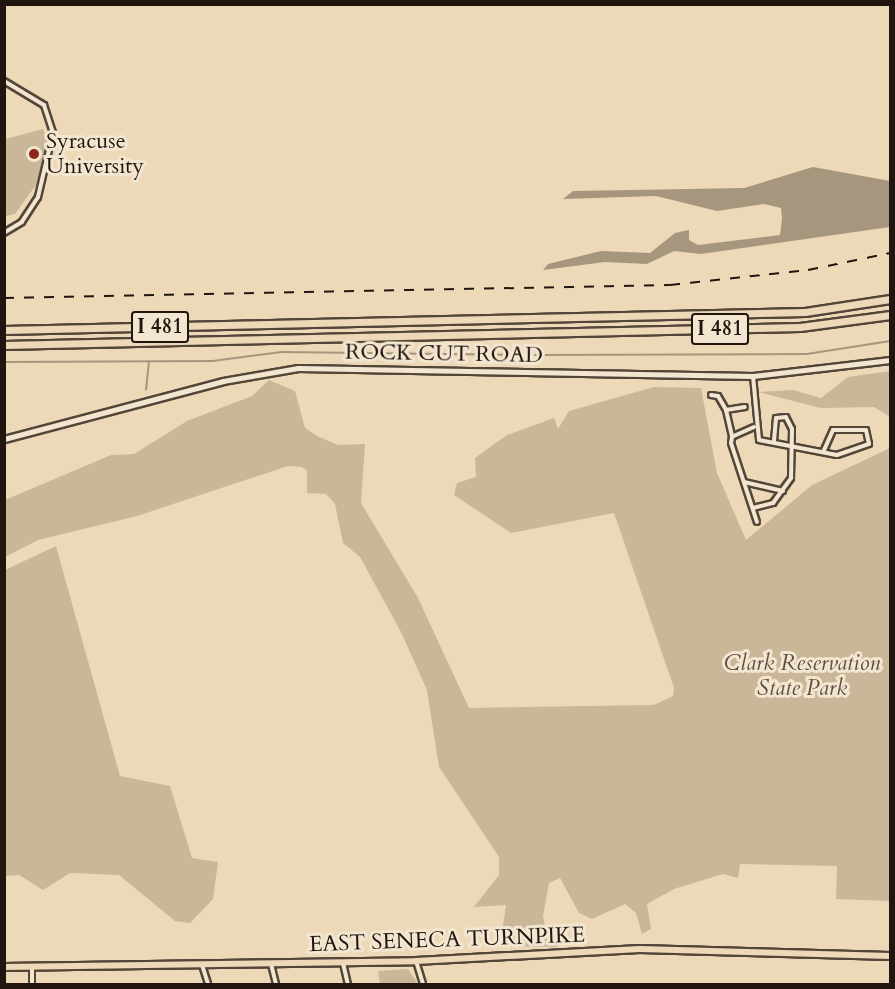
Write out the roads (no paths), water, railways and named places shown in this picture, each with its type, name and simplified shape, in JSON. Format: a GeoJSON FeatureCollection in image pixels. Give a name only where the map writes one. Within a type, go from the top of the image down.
{"type":"FeatureCollection","features":[{"type":"Feature","properties":{"kind":"highway","name":"I 481"},"geometry":{"type":"LineString","coordinates":[[4,330],[805,312],[891,299]]}},
{"type":"Feature","properties":{"kind":"highway","name":"I 481"},"geometry":{"type":"LineString","coordinates":[[4,345],[800,327],[891,315]]}},
{"type":"Feature","properties":{"kind":"main road","name":"EAST SENECA TURNPIKE"},"geometry":{"type":"LineString","coordinates":[[4,967],[343,963],[640,950],[891,956]]}},
{"type":"Feature","properties":{"kind":"street"},"geometry":{"type":"LineString","coordinates":[[4,81],[44,105],[54,133],[38,197],[22,222],[4,233]]}},
{"type":"Feature","properties":{"kind":"street","name":"ROCK CUT ROAD"},"geometry":{"type":"LineString","coordinates":[[4,439],[223,381],[298,368],[753,376],[891,360]]}},
{"type":"Feature","properties":{"kind":"street"},"geometry":{"type":"LineString","coordinates":[[753,376],[754,427],[759,440],[791,443],[823,452],[837,455],[869,444],[866,430],[833,430],[823,452]]}},
{"type":"Feature","properties":{"kind":"street"},"geometry":{"type":"LineString","coordinates":[[711,395],[718,396],[726,410],[744,482],[757,522]]}},
{"type":"Feature","properties":{"kind":"street"},"geometry":{"type":"LineString","coordinates":[[726,410],[745,407]]}},
{"type":"Feature","properties":{"kind":"street"},"geometry":{"type":"LineString","coordinates":[[753,507],[773,503],[791,478],[791,423],[783,416],[774,422],[774,441]]}},
{"type":"Feature","properties":{"kind":"street"},"geometry":{"type":"LineString","coordinates":[[732,437],[754,427]]}},
{"type":"Feature","properties":{"kind":"street"},"geometry":{"type":"LineString","coordinates":[[744,482],[783,491]]}},
{"type":"Feature","properties":{"kind":"street"},"geometry":{"type":"LineString","coordinates":[[416,961],[423,984]]}},
{"type":"Feature","properties":{"kind":"street"},"geometry":{"type":"LineString","coordinates":[[343,963],[348,984]]}},
{"type":"Feature","properties":{"kind":"street"},"geometry":{"type":"LineString","coordinates":[[271,964],[276,984]]}},
{"type":"Feature","properties":{"kind":"street"},"geometry":{"type":"LineString","coordinates":[[202,965],[208,984]]}},
{"type":"Feature","properties":{"kind":"street"},"geometry":{"type":"LineString","coordinates":[[32,967],[32,984]]}},
{"type":"Feature","properties":{"kind":"waterway"},"geometry":{"type":"LineString","coordinates":[[535,355],[807,354],[890,341]]}},
{"type":"Feature","properties":{"kind":"waterway"},"geometry":{"type":"LineString","coordinates":[[4,362],[213,361],[281,352],[515,355]]}},
{"type":"Feature","properties":{"kind":"waterway"},"geometry":{"type":"LineString","coordinates":[[146,390],[149,362]]}},
{"type":"Feature","properties":{"kind":"railway"},"geometry":{"type":"LineString","coordinates":[[4,298],[670,285],[808,270],[890,253]]}},
{"type":"Feature","properties":{"kind":"place","name":"Syracuse University"},"geometry":{"type":"Point","coordinates":[34,154]}},
{"type":"Feature","properties":{"kind":"park label","name":"Clark Reservation State Park"},"geometry":{"type":"Point","coordinates":[802,676]}}]}
